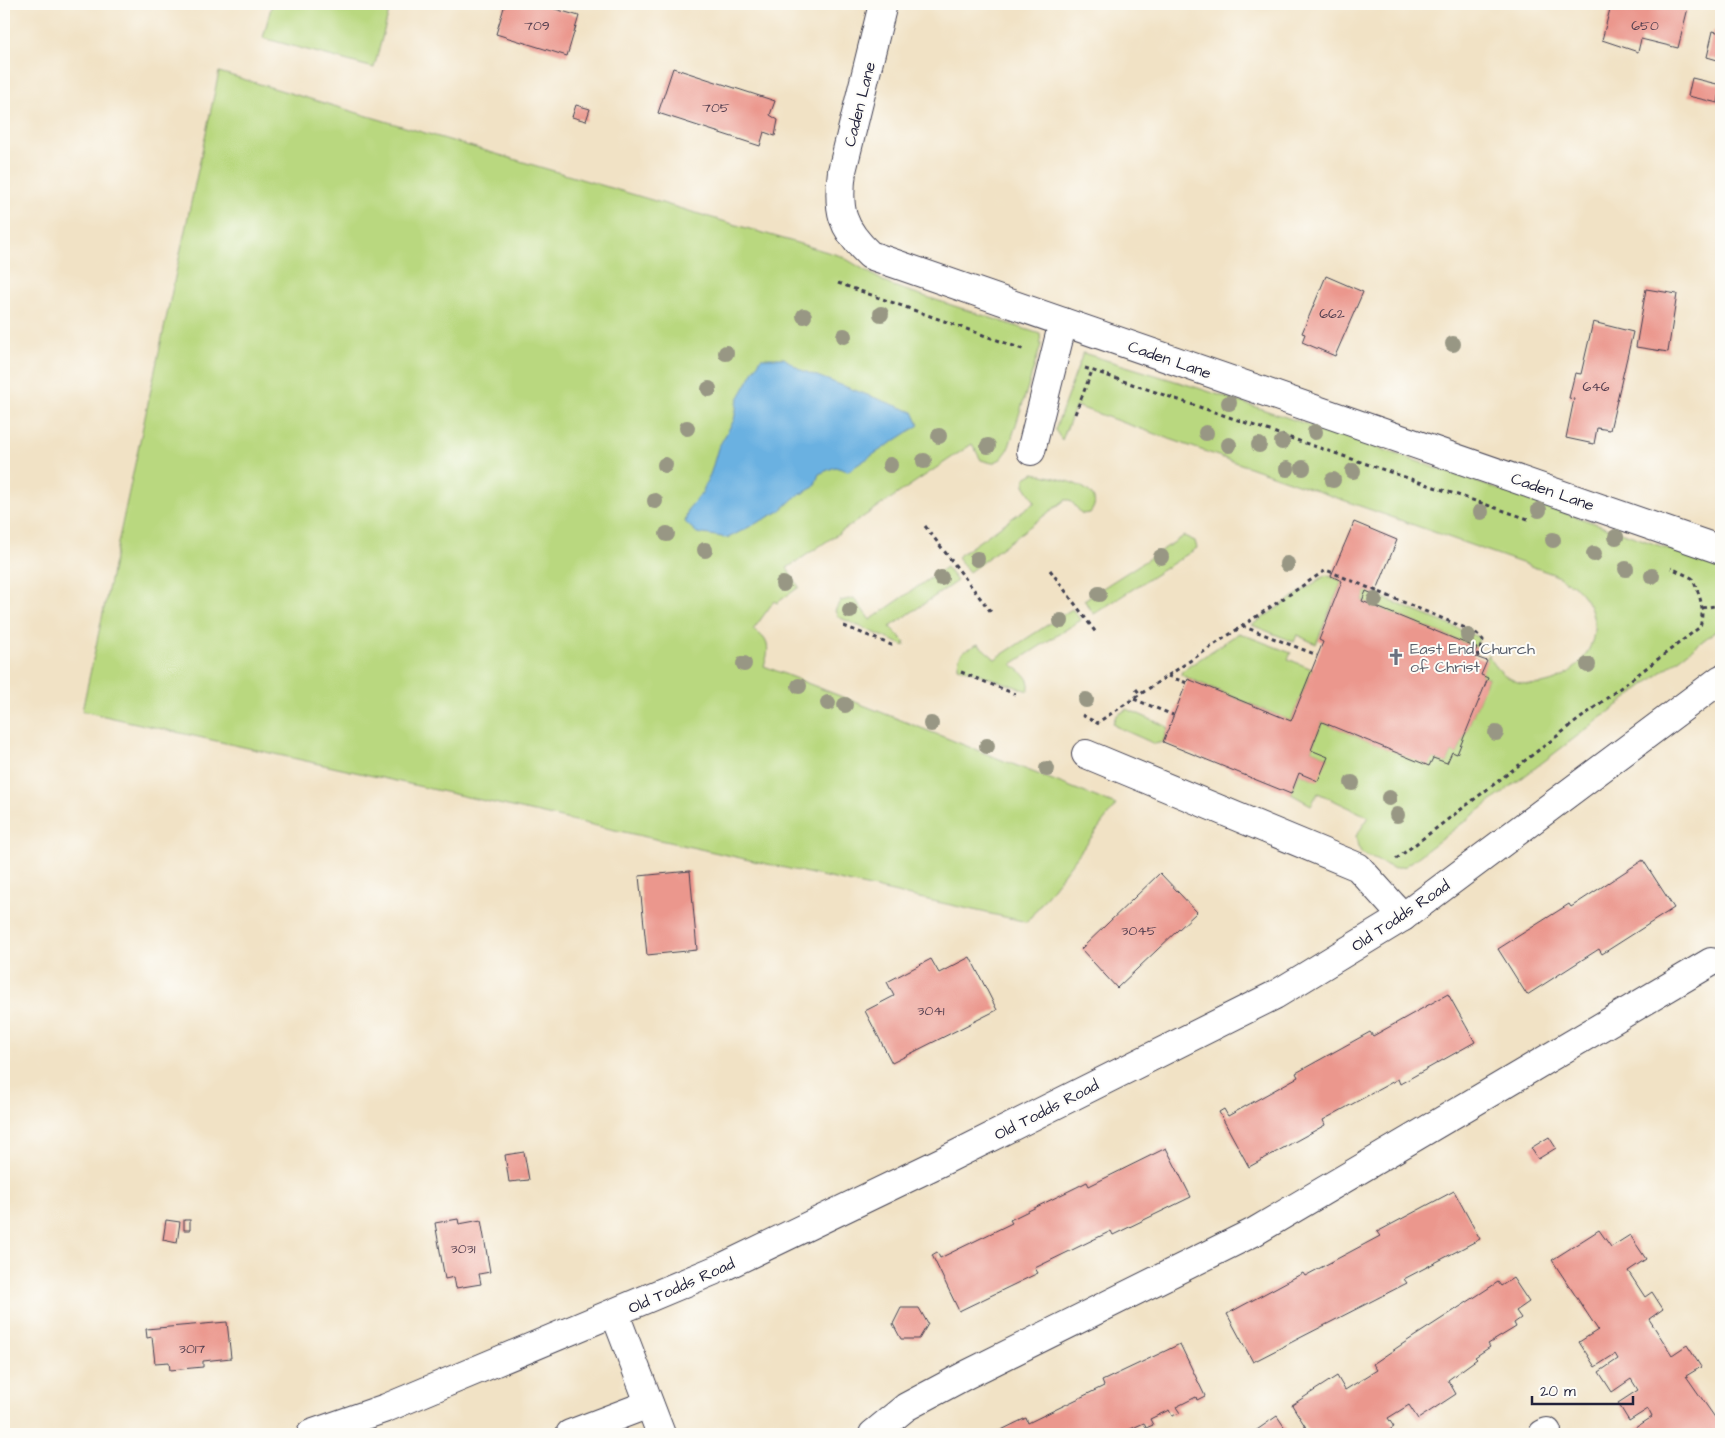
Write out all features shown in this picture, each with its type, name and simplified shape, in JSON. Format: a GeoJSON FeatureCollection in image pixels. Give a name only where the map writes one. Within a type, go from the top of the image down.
{"type":"FeatureCollection","features":[{"type":"Feature","properties":{"kind":"street","name":"Caden Lane"},"geometry":{"type":"LineString","coordinates":[[883,4],[842,171],[839,196],[846,227],[853,239],[870,255],[1721,550]]}},
{"type":"Feature","properties":{"kind":"street"},"geometry":{"type":"LineString","coordinates":[[1031,450],[1063,322]]}},
{"type":"Feature","properties":{"kind":"street","name":"Old Todds Road"},"geometry":{"type":"LineString","coordinates":[[311,1434],[386,1408],[615,1314],[725,1266],[945,1160],[1266,999],[1403,917],[1721,679]]}},
{"type":"Feature","properties":{"kind":"street"},"geometry":{"type":"LineString","coordinates":[[1086,754],[1358,867],[1403,917]]}},
{"type":"Feature","properties":{"kind":"street"},"geometry":{"type":"LineString","coordinates":[[873,1434],[906,1407],[968,1374],[1254,1232],[1711,962]]}},
{"type":"Feature","properties":{"kind":"street"},"geometry":{"type":"LineString","coordinates":[[615,1314],[662,1434]]}},
{"type":"Feature","properties":{"kind":"street"},"geometry":{"type":"LineString","coordinates":[[570,1434],[649,1404]]}},
{"type":"Feature","properties":{"kind":"path"},"geometry":{"type":"LineString","coordinates":[[838,283],[1033,352]]}},
{"type":"Feature","properties":{"kind":"path"},"geometry":{"type":"LineString","coordinates":[[1079,366],[1534,521]]}},
{"type":"Feature","properties":{"kind":"path"},"geometry":{"type":"LineString","coordinates":[[925,526],[991,612]]}},
{"type":"Feature","properties":{"kind":"path"},"geometry":{"type":"LineString","coordinates":[[1396,859],[1700,627],[1701,597],[1692,578],[1665,566]]}},
{"type":"Feature","properties":{"kind":"path"},"geometry":{"type":"LineString","coordinates":[[1050,570],[1097,634]]}},
{"type":"Feature","properties":{"kind":"path"},"geometry":{"type":"LineString","coordinates":[[1097,723],[1326,570],[1475,632],[1483,640],[1477,658]]}},
{"type":"Feature","properties":{"kind":"path"},"geometry":{"type":"LineString","coordinates":[[1702,608],[1721,604]]}},
{"type":"Feature","properties":{"kind":"path"},"geometry":{"type":"LineString","coordinates":[[844,626],[894,646]]}},
{"type":"Feature","properties":{"kind":"path"},"geometry":{"type":"LineString","coordinates":[[1242,626],[1317,655]]}},
{"type":"Feature","properties":{"kind":"path"},"geometry":{"type":"LineString","coordinates":[[961,672],[1015,694]]}},
{"type":"Feature","properties":{"kind":"path"},"geometry":{"type":"LineString","coordinates":[[1168,676],[1187,683]]}},
{"type":"Feature","properties":{"kind":"path"},"geometry":{"type":"LineString","coordinates":[[1136,689],[1140,694]]}},
{"type":"Feature","properties":{"kind":"path"},"geometry":{"type":"LineString","coordinates":[[1134,699],[1174,715]]}},
{"type":"Feature","properties":{"kind":"path"},"geometry":{"type":"LineString","coordinates":[[1082,715],[1106,727]]}},
{"type":"Feature","properties":{"kind":"green space"},"geometry":{"type":"Polygon","coordinates":[[[272,4],[391,4],[374,68],[263,38],[272,4]]]}},
{"type":"Feature","properties":{"kind":"green space"},"geometry":{"type":"Polygon","coordinates":[[[219,72],[841,256],[890,285],[1040,334],[1041,345],[1008,450],[1001,459],[992,463],[981,460],[972,444],[787,568],[799,587],[777,603],[774,601],[753,630],[759,633],[766,641],[768,650],[764,666],[1116,805],[1027,922],[82,711],[219,72]]]}},
{"type":"Feature","properties":{"kind":"green space"},"geometry":{"type":"Polygon","coordinates":[[[1083,353],[1198,388],[1370,445],[1721,567],[1721,627],[1406,866],[1393,868],[1361,853],[1356,836],[1369,817],[1318,793],[1311,805],[1291,794],[1299,773],[1316,780],[1328,757],[1311,750],[1322,722],[1429,765],[1433,758],[1447,763],[1452,752],[1457,754],[1488,678],[1481,675],[1488,654],[1505,675],[1525,684],[1547,683],[1567,674],[1583,658],[1593,639],[1593,616],[1581,593],[1572,585],[1553,574],[1076,406],[1062,440],[1055,430],[1083,353]]]}},
{"type":"Feature","properties":{"kind":"green space"},"geometry":{"type":"Polygon","coordinates":[[[1034,473],[1066,481],[1087,490],[1093,496],[1094,504],[1090,513],[1082,514],[1070,500],[1065,500],[969,572],[957,557],[1035,502],[1024,485],[1025,478],[1034,473]]]}},
{"type":"Feature","properties":{"kind":"green space"},"geometry":{"type":"Polygon","coordinates":[[[1184,536],[1195,541],[1197,548],[1094,614],[1084,600],[1184,536]]]}},
{"type":"Feature","properties":{"kind":"green space"},"geometry":{"type":"Polygon","coordinates":[[[946,567],[957,581],[890,627],[905,642],[905,646],[838,617],[835,611],[840,601],[854,598],[870,620],[946,567]]]}},
{"type":"Feature","properties":{"kind":"green space"},"geometry":{"type":"Polygon","coordinates":[[[1326,575],[1342,581],[1316,644],[1297,635],[1294,642],[1252,625],[1326,575]]]}},
{"type":"Feature","properties":{"kind":"green space"},"geometry":{"type":"Polygon","coordinates":[[[1366,591],[1479,637],[1477,648],[1362,601],[1366,591]]]}},
{"type":"Feature","properties":{"kind":"green space"},"geometry":{"type":"Polygon","coordinates":[[[1072,609],[1081,620],[1012,664],[1029,682],[1028,691],[958,667],[961,654],[970,648],[978,644],[995,659],[1072,609]]]}},
{"type":"Feature","properties":{"kind":"green space"},"geometry":{"type":"Polygon","coordinates":[[[1239,633],[1291,653],[1288,659],[1312,669],[1291,721],[1181,675],[1182,671],[1239,633]]]}},
{"type":"Feature","properties":{"kind":"green space"},"geometry":{"type":"Polygon","coordinates":[[[1127,709],[1168,727],[1163,742],[1155,744],[1115,726],[1113,723],[1116,716],[1127,709]]]}},
{"type":"Feature","properties":{"kind":"water"},"geometry":{"type":"Polygon","coordinates":[[[761,358],[784,358],[801,370],[913,412],[919,425],[848,471],[835,467],[819,474],[814,487],[794,498],[780,511],[728,538],[697,533],[685,522],[688,509],[702,493],[718,448],[734,420],[738,399],[761,358]]]}},
{"type":"Feature","properties":{"kind":"building"},"geometry":{"type":"Polygon","coordinates":[[[505,4],[538,4],[579,16],[567,56],[496,34],[505,4]]]}},
{"type":"Feature","properties":{"kind":"building"},"geometry":{"type":"Polygon","coordinates":[[[1618,4],[1671,4],[1688,8],[1678,48],[1641,39],[1638,52],[1602,40],[1610,9],[1616,10],[1618,4]]]}},
{"type":"Feature","properties":{"kind":"building"},"geometry":{"type":"Polygon","coordinates":[[[1713,31],[1721,33],[1721,61],[1707,57],[1713,31]]]}},
{"type":"Feature","properties":{"kind":"building"},"geometry":{"type":"Polygon","coordinates":[[[673,68],[775,101],[770,115],[778,120],[775,136],[764,132],[760,146],[658,113],[673,68]]]}},
{"type":"Feature","properties":{"kind":"building"},"geometry":{"type":"Polygon","coordinates":[[[1692,78],[1721,85],[1718,103],[1688,96],[1692,78]]]}},
{"type":"Feature","properties":{"kind":"building"},"geometry":{"type":"Polygon","coordinates":[[[576,105],[590,109],[586,121],[572,117],[576,105]]]}},
{"type":"Feature","properties":{"kind":"building"},"geometry":{"type":"Polygon","coordinates":[[[1326,276],[1363,292],[1335,356],[1302,342],[1305,334],[1302,333],[1326,276]]]}},
{"type":"Feature","properties":{"kind":"building"},"geometry":{"type":"Polygon","coordinates":[[[1646,289],[1677,294],[1668,352],[1636,347],[1646,289]]]}},
{"type":"Feature","properties":{"kind":"building"},"geometry":{"type":"Polygon","coordinates":[[[1593,322],[1633,332],[1610,430],[1597,428],[1594,444],[1566,438],[1574,399],[1569,398],[1575,373],[1581,374],[1593,322]]]}},
{"type":"Feature","properties":{"kind":"building","name":"East End Church of Christ"},"geometry":{"type":"Polygon","coordinates":[[[1354,522],[1397,540],[1375,595],[1366,591],[1362,601],[1477,648],[1473,656],[1487,661],[1481,675],[1488,678],[1457,754],[1452,752],[1447,763],[1433,758],[1429,766],[1322,722],[1311,750],[1328,757],[1318,781],[1299,773],[1291,794],[1163,742],[1188,679],[1291,721],[1323,642],[1319,640],[1342,581],[1331,576],[1354,522]]]}},
{"type":"Feature","properties":{"kind":"building"},"geometry":{"type":"Polygon","coordinates":[[[1643,860],[1674,908],[1602,954],[1599,949],[1527,995],[1498,949],[1569,904],[1571,907],[1643,860]]]}},
{"type":"Feature","properties":{"kind":"building"},"geometry":{"type":"Polygon","coordinates":[[[690,871],[697,950],[647,955],[639,876],[690,871]]]}},
{"type":"Feature","properties":{"kind":"building"},"geometry":{"type":"Polygon","coordinates":[[[1160,873],[1197,912],[1117,988],[1081,949],[1160,873]]]}},
{"type":"Feature","properties":{"kind":"building"},"geometry":{"type":"Polygon","coordinates":[[[970,957],[997,1010],[892,1063],[865,1011],[894,996],[887,982],[931,959],[939,973],[970,957]]]}},
{"type":"Feature","properties":{"kind":"building"},"geometry":{"type":"Polygon","coordinates":[[[1448,994],[1475,1042],[1400,1084],[1398,1079],[1323,1120],[1325,1125],[1249,1167],[1219,1112],[1224,1109],[1228,1116],[1298,1077],[1296,1073],[1370,1032],[1373,1036],[1448,994]]]}},
{"type":"Feature","properties":{"kind":"building"},"geometry":{"type":"Polygon","coordinates":[[[1549,1137],[1556,1148],[1538,1159],[1531,1148],[1549,1137]]]}},
{"type":"Feature","properties":{"kind":"building"},"geometry":{"type":"Polygon","coordinates":[[[1166,1148],[1191,1197],[1113,1235],[1111,1231],[1035,1268],[1038,1273],[959,1311],[932,1255],[937,1252],[940,1258],[1012,1223],[1010,1220],[1087,1182],[1089,1186],[1166,1148]]]}},
{"type":"Feature","properties":{"kind":"building"},"geometry":{"type":"Polygon","coordinates":[[[524,1152],[529,1180],[509,1182],[505,1155],[524,1152]]]}},
{"type":"Feature","properties":{"kind":"building"},"geometry":{"type":"Polygon","coordinates":[[[1454,1191],[1480,1239],[1404,1279],[1407,1283],[1253,1362],[1227,1314],[1303,1273],[1305,1276],[1380,1236],[1377,1232],[1454,1191]]]}},
{"type":"Feature","properties":{"kind":"building"},"geometry":{"type":"Polygon","coordinates":[[[458,1219],[459,1224],[481,1220],[490,1272],[479,1274],[481,1284],[456,1288],[454,1277],[445,1279],[435,1223],[458,1219]]]}},
{"type":"Feature","properties":{"kind":"building"},"geometry":{"type":"Polygon","coordinates":[[[166,1220],[180,1222],[177,1243],[163,1240],[166,1220]]]}},
{"type":"Feature","properties":{"kind":"building"},"geometry":{"type":"Polygon","coordinates":[[[184,1220],[190,1220],[190,1230],[184,1230],[184,1220]]]}},
{"type":"Feature","properties":{"kind":"building"},"geometry":{"type":"Polygon","coordinates":[[[1599,1230],[1611,1247],[1630,1235],[1646,1259],[1628,1271],[1645,1297],[1652,1292],[1663,1309],[1649,1319],[1672,1355],[1687,1345],[1701,1367],[1686,1376],[1721,1426],[1721,1434],[1639,1434],[1635,1428],[1652,1417],[1648,1409],[1629,1421],[1618,1403],[1638,1390],[1631,1379],[1612,1392],[1599,1372],[1618,1359],[1615,1354],[1595,1367],[1579,1342],[1598,1330],[1552,1260],[1599,1230]]]}},
{"type":"Feature","properties":{"kind":"building"},"geometry":{"type":"Polygon","coordinates":[[[1513,1278],[1529,1302],[1516,1311],[1521,1318],[1514,1323],[1516,1327],[1488,1344],[1490,1347],[1475,1357],[1477,1359],[1448,1380],[1456,1394],[1418,1419],[1409,1405],[1388,1418],[1394,1427],[1383,1434],[1310,1434],[1292,1405],[1337,1376],[1345,1390],[1377,1370],[1373,1364],[1401,1345],[1498,1282],[1501,1286],[1513,1278]]]}},
{"type":"Feature","properties":{"kind":"building"},"geometry":{"type":"Polygon","coordinates":[[[901,1308],[919,1308],[928,1324],[919,1339],[901,1339],[893,1324],[901,1308]]]}},
{"type":"Feature","properties":{"kind":"building"},"geometry":{"type":"Polygon","coordinates":[[[227,1322],[231,1358],[203,1361],[203,1367],[170,1370],[169,1362],[155,1363],[152,1337],[147,1338],[146,1329],[227,1322]]]}},
{"type":"Feature","properties":{"kind":"building"},"geometry":{"type":"Polygon","coordinates":[[[1180,1344],[1205,1396],[1197,1400],[1196,1397],[1176,1407],[1180,1413],[1172,1416],[1169,1410],[1150,1419],[1153,1425],[1146,1428],[1144,1423],[1126,1431],[1128,1434],[993,1434],[1026,1418],[1028,1423],[1104,1386],[1102,1381],[1180,1344]]]}},
{"type":"Feature","properties":{"kind":"building"},"geometry":{"type":"Polygon","coordinates":[[[1277,1416],[1289,1434],[1251,1434],[1277,1416]]]}},
{"type":"Feature","properties":{"kind":"place","name":"East End Church of Christ"},"geometry":{"type":"Point","coordinates":[1396,657]}}]}
